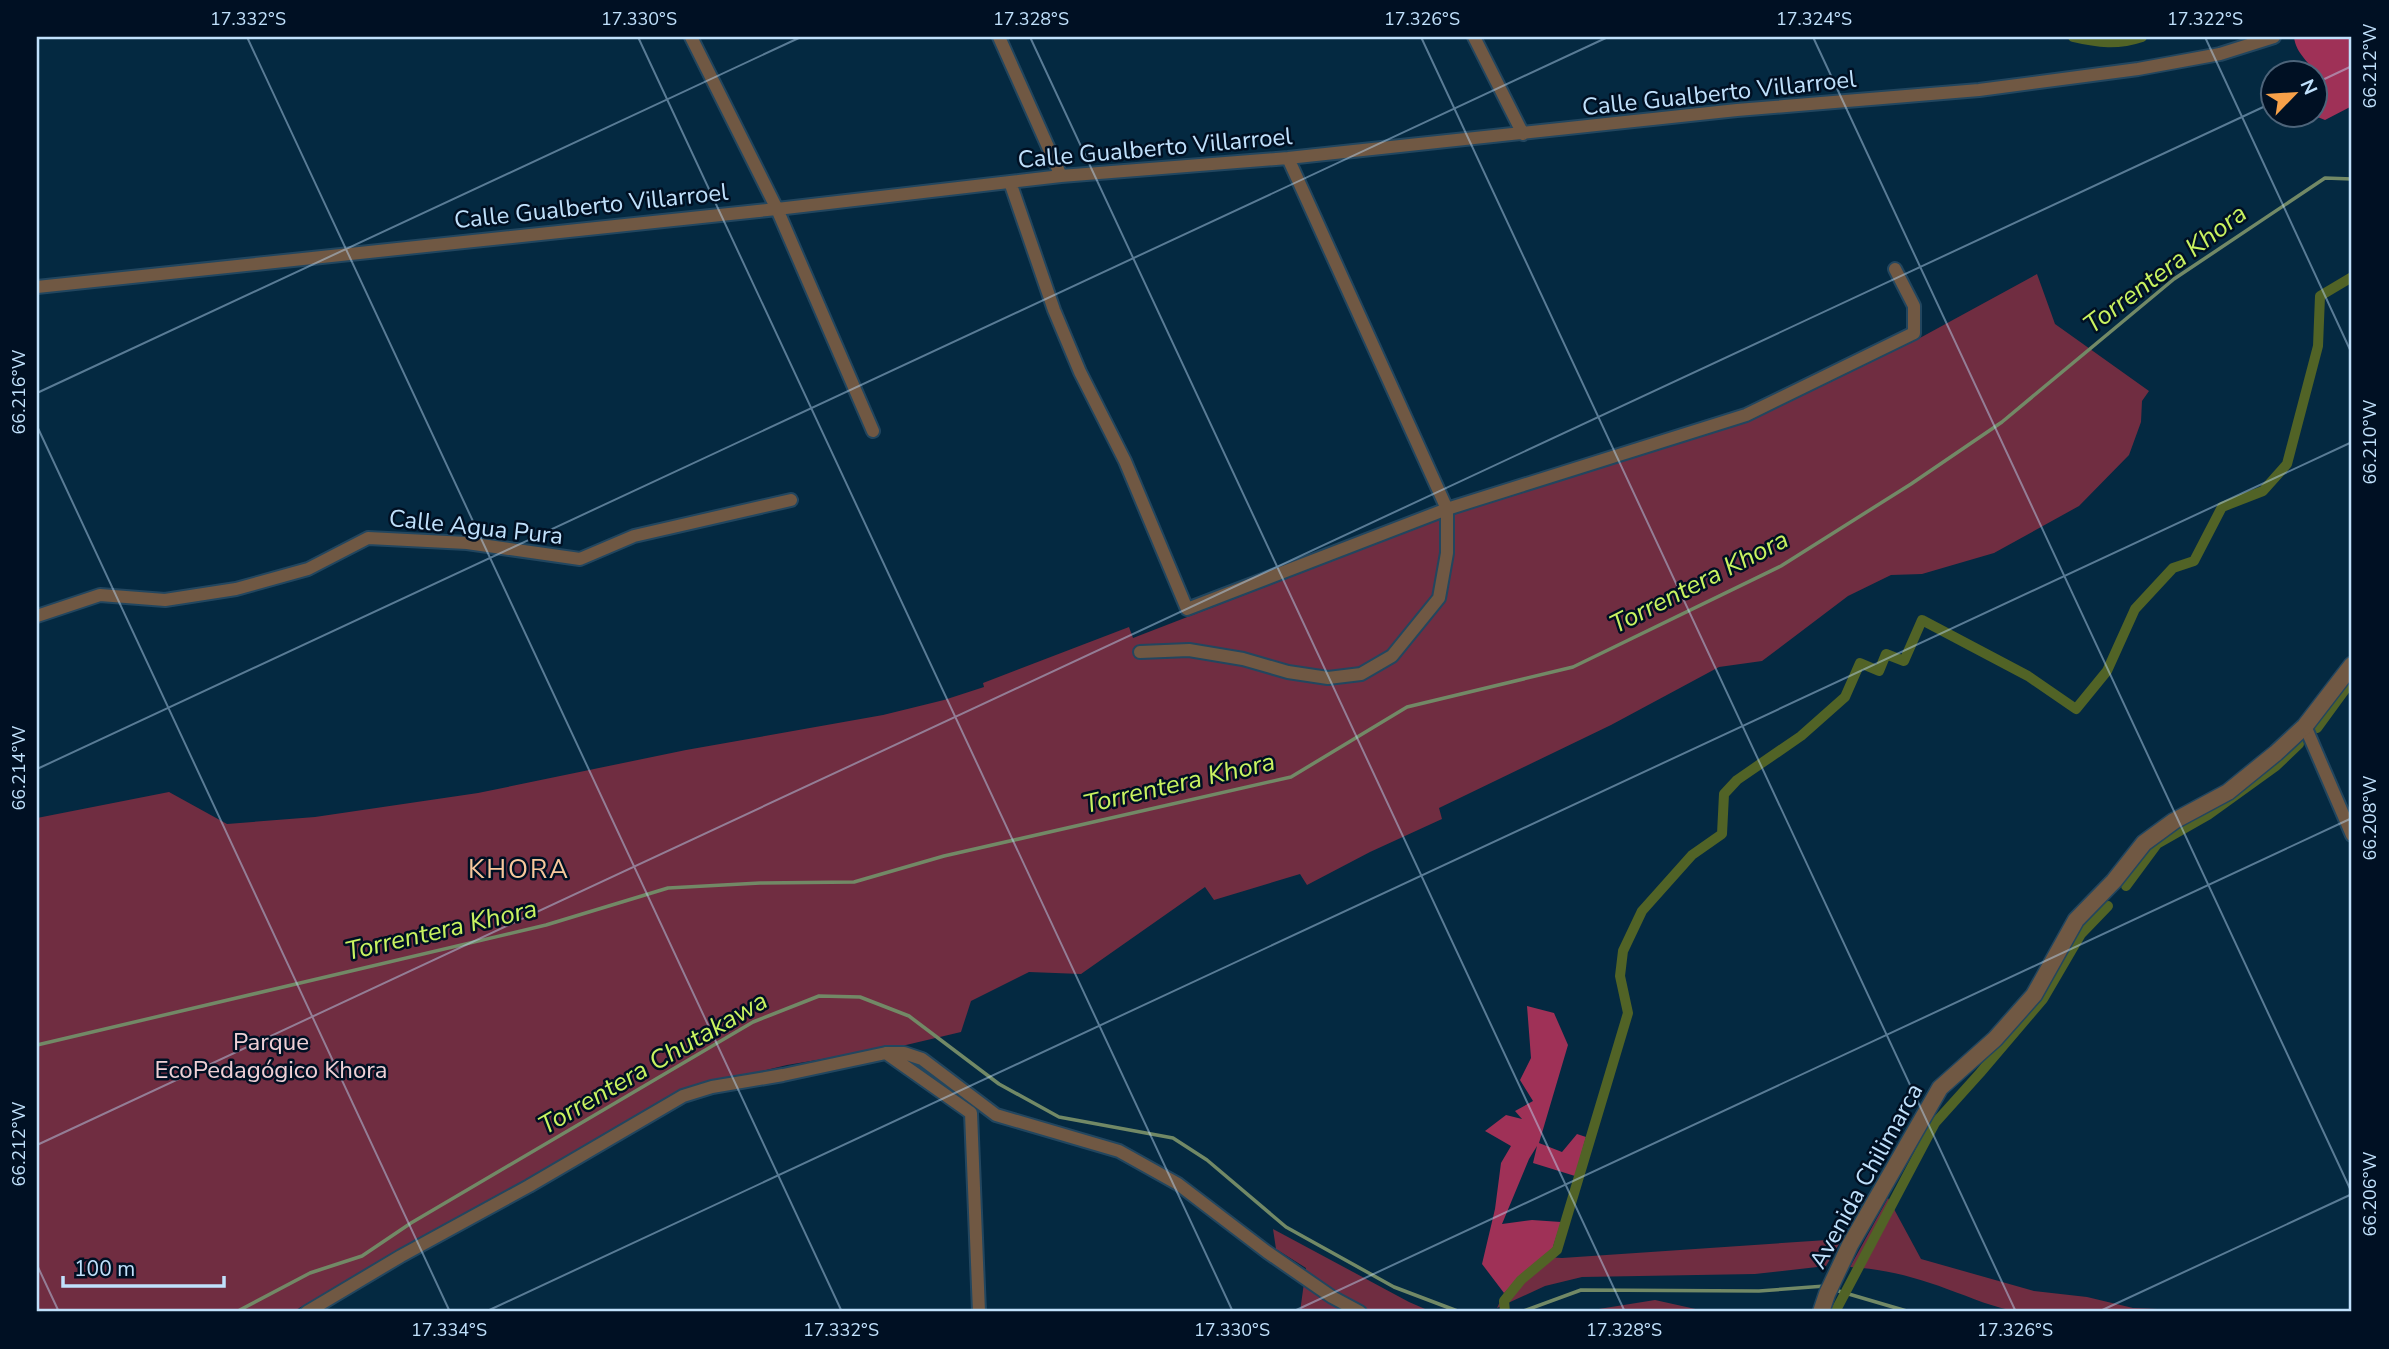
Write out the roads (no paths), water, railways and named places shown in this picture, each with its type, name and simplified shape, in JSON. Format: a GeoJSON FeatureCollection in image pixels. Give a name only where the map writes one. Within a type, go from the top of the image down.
{"type":"FeatureCollection","features":[{"type":"Feature","properties":{"kind":"street"},"geometry":{"type":"LineString","coordinates":[[691,37],[777,209],[873,431]]}},
{"type":"Feature","properties":{"kind":"street"},"geometry":{"type":"LineString","coordinates":[[999,37],[1061,176]]}},
{"type":"Feature","properties":{"kind":"street"},"geometry":{"type":"LineString","coordinates":[[1474,37],[1523,134]]}},
{"type":"Feature","properties":{"kind":"street","name":"Calle Gualberto Villarroel"},"geometry":{"type":"LineString","coordinates":[[37,287],[777,209],[1061,176],[1288,158],[1737,110],[1979,90],[2138,69],[2220,54],[2274,37]]}},
{"type":"Feature","properties":{"kind":"street"},"geometry":{"type":"LineString","coordinates":[[1140,652],[1189,650],[1328,678],[1361,674],[1392,656],[1438,598],[1447,553],[1447,509],[1288,158]]}},
{"type":"Feature","properties":{"kind":"street"},"geometry":{"type":"LineString","coordinates":[[1010,182],[1054,310],[1080,372],[1125,461],[1187,609],[1447,509],[1746,415],[1914,333],[1914,306],[1895,269]]}},
{"type":"Feature","properties":{"kind":"street","name":"Calle Agua Pura"},"geometry":{"type":"LineString","coordinates":[[37,616],[100,595],[165,600],[236,589],[308,569],[368,538],[467,543],[580,559],[634,536],[791,500]]}},
{"type":"Feature","properties":{"kind":"street","name":"Avenida Chilimarca"},"geometry":{"type":"LineString","coordinates":[[1821,1312],[1850,1245],[1940,1088],[1996,1039],[2034,995],[2076,920],[2114,881],[2144,843],[2174,821],[2228,792],[2276,753],[2305,726],[2352,665]]}},
{"type":"Feature","properties":{"kind":"street"},"geometry":{"type":"LineString","coordinates":[[2305,726],[2352,835]]}},
{"type":"Feature","properties":{"kind":"street"},"geometry":{"type":"LineString","coordinates":[[886,1053],[971,1113],[979,1312]]}},
{"type":"Feature","properties":{"kind":"street"},"geometry":{"type":"LineString","coordinates":[[307,1312],[683,1096],[712,1087],[783,1076],[886,1053],[904,1053],[922,1059],[996,1115],[1119,1151],[1178,1184],[1289,1267],[1332,1297],[1360,1312]]}},
{"type":"Feature","properties":{"kind":"waterway"},"geometry":{"type":"LineString","coordinates":[[2073,37],[2108,42],[2142,37]]}},
{"type":"Feature","properties":{"kind":"waterway","name":"Torrentera Khora"},"geometry":{"type":"LineString","coordinates":[[37,1045],[546,925],[668,888],[854,882],[944,856],[1291,777],[1407,707],[1573,667],[1781,566],[1911,484],[2002,422],[2174,279],[2325,178],[2352,179]]}},
{"type":"Feature","properties":{"kind":"waterway"},"geometry":{"type":"LineString","coordinates":[[1505,1312],[1504,1301],[1521,1280],[1557,1250],[1628,1013],[1620,976],[1623,951],[1642,911],[1692,855],[1722,834],[1724,794],[1737,780],[1801,736],[1845,697],[1860,663],[1879,671],[1886,654],[1904,661],[1922,620],[2028,676],[2076,709],[2107,671],[2135,609],[2173,568],[2194,561],[2222,507],[2263,491],[2287,464],[2318,346],[2320,296],[2352,277]]}},
{"type":"Feature","properties":{"kind":"waterway"},"geometry":{"type":"LineString","coordinates":[[2317,728],[2352,680]]}},
{"type":"Feature","properties":{"kind":"waterway"},"geometry":{"type":"LineString","coordinates":[[2126,886],[2157,844],[2208,815],[2276,766],[2299,744]]}},
{"type":"Feature","properties":{"kind":"waterway"},"geometry":{"type":"LineString","coordinates":[[1835,1312],[1935,1123],[2043,999],[2081,934],[2108,906]]}},
{"type":"Feature","properties":{"kind":"waterway","name":"Torrentera Chutakawa"},"geometry":{"type":"LineString","coordinates":[[236,1312],[310,1273],[362,1256],[411,1223],[753,1022],[819,996],[860,997],[909,1016],[999,1084],[1059,1117],[1173,1138],[1207,1160],[1286,1227],[1394,1287],[1460,1312]]}},
{"type":"Feature","properties":{"kind":"waterway","name":"Torrentera Chutakawa"},"geometry":{"type":"LineString","coordinates":[[1521,1312],[1581,1290],[1759,1291],[1825,1286]]}},
{"type":"Feature","properties":{"kind":"waterway","name":"Torrentera Chutakawa"},"geometry":{"type":"LineString","coordinates":[[1835,1290],[1910,1312]]}},
{"type":"Feature","properties":{"kind":"district","name":"KHORA"},"geometry":{"type":"Point","coordinates":[519,869]}},
{"type":"Feature","properties":{"kind":"park label","name":"Parque EcoPedagógico Khora"},"geometry":{"type":"Point","coordinates":[271,1056]}}]}
